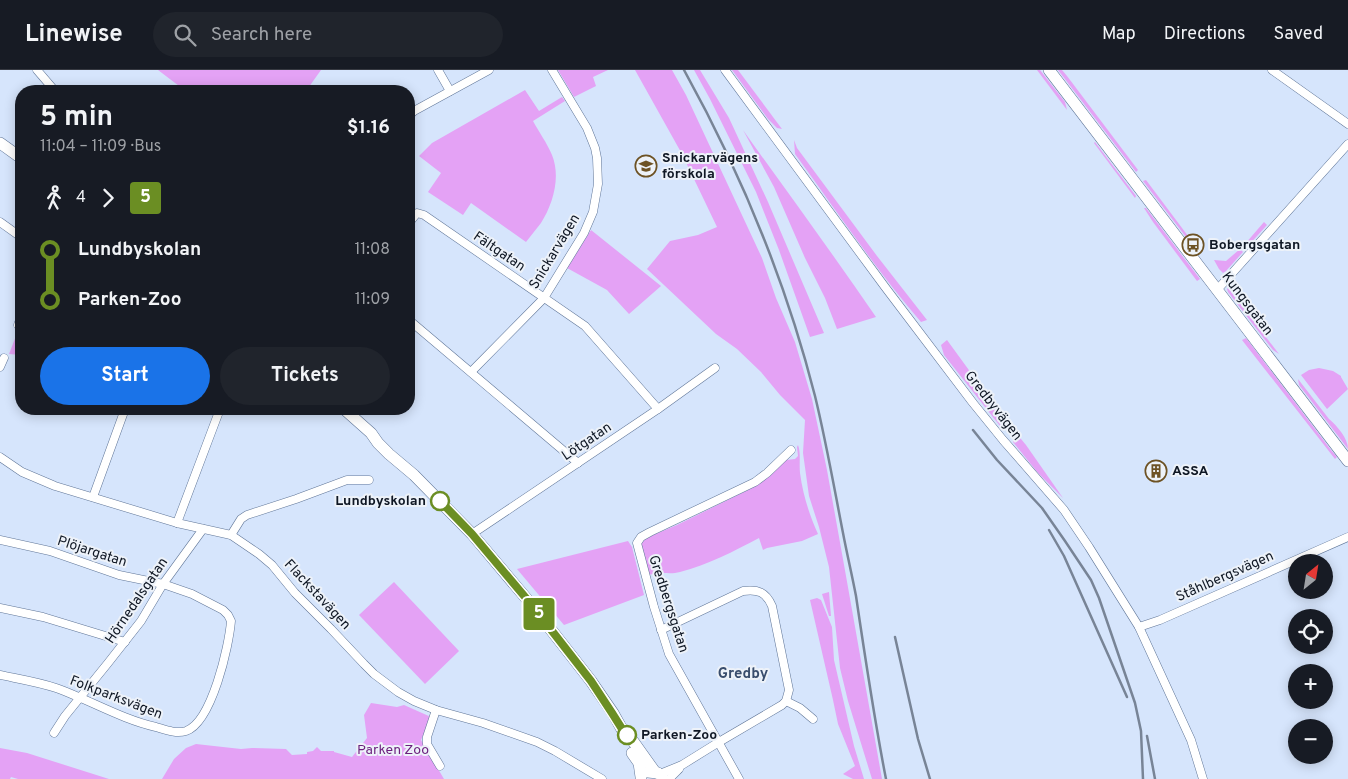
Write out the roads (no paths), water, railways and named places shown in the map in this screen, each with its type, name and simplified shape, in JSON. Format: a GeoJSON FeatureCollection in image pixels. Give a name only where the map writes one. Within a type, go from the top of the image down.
{"type":"FeatureCollection","features":[{"type":"Feature","properties":{"kind":"street"},"geometry":{"type":"LineString","coordinates":[[438,70],[450,91]]}},
{"type":"Feature","properties":{"kind":"street"},"geometry":{"type":"LineString","coordinates":[[415,112],[488,70]]}},
{"type":"Feature","properties":{"kind":"street","name":"Snickarvägen"},"geometry":{"type":"LineString","coordinates":[[471,372],[544,298],[588,225],[597,198],[597,158],[591,137],[552,70]]}},
{"type":"Feature","properties":{"kind":"street","name":"Gredbyvägen"},"geometry":{"type":"LineString","coordinates":[[725,70],[885,287],[1002,440],[1064,510],[1089,547],[1139,627],[1191,740],[1203,779]]}},
{"type":"Feature","properties":{"kind":"street","name":"Kungsgatan"},"geometry":{"type":"LineString","coordinates":[[1049,70],[1348,461]]}},
{"type":"Feature","properties":{"kind":"street"},"geometry":{"type":"LineString","coordinates":[[1272,70],[1348,124]]}},
{"type":"Feature","properties":{"kind":"street"},"geometry":{"type":"LineString","coordinates":[[42,72],[51,85]]}},
{"type":"Feature","properties":{"kind":"street"},"geometry":{"type":"LineString","coordinates":[[0,144],[15,154]]}},
{"type":"Feature","properties":{"kind":"street"},"geometry":{"type":"LineString","coordinates":[[1217,290],[1348,144]]}},
{"type":"Feature","properties":{"kind":"street","name":"Fältgatan"},"geometry":{"type":"LineString","coordinates":[[415,216],[417,214],[424,215],[585,326],[658,410]]}},
{"type":"Feature","properties":{"kind":"street"},"geometry":{"type":"LineString","coordinates":[[0,222],[15,233]]}},
{"type":"Feature","properties":{"kind":"street"},"geometry":{"type":"LineString","coordinates":[[415,325],[578,463]]}},
{"type":"Feature","properties":{"kind":"street"},"geometry":{"type":"LineString","coordinates":[[0,367],[4,358]]}},
{"type":"Feature","properties":{"kind":"street","name":"Lötgatan"},"geometry":{"type":"LineString","coordinates":[[472,534],[484,528],[658,410],[715,368]]}},
{"type":"Feature","properties":{"kind":"street"},"geometry":{"type":"LineString","coordinates":[[93,497],[123,415]]}},
{"type":"Feature","properties":{"kind":"street"},"geometry":{"type":"LineString","coordinates":[[176,523],[218,415]]}},
{"type":"Feature","properties":{"kind":"street"},"geometry":{"type":"LineString","coordinates":[[350,415],[389,454],[414,474],[472,534],[543,619],[591,681],[624,732],[662,776]]}},
{"type":"Feature","properties":{"kind":"street","name":"Gredbergsgatan"},"geometry":{"type":"LineString","coordinates":[[739,779],[670,654],[661,630],[637,543],[641,536],[755,482],[791,450]]}},
{"type":"Feature","properties":{"kind":"street","name":"Flackstavägen"},"geometry":{"type":"LineString","coordinates":[[0,457],[22,472],[55,486],[176,523],[231,535],[272,565],[295,593],[374,674],[398,692],[436,710],[483,723],[537,742],[602,779]]}},
{"type":"Feature","properties":{"kind":"street"},"geometry":{"type":"LineString","coordinates":[[231,535],[241,519],[247,515],[346,480],[368,480]]}},
{"type":"Feature","properties":{"kind":"street","name":"Hörnedalsgatan"},"geometry":{"type":"LineString","coordinates":[[54,733],[65,716],[125,642],[141,620],[162,584],[203,529]]}},
{"type":"Feature","properties":{"kind":"street","name":"Ståhlbergsvägen"},"geometry":{"type":"LineString","coordinates":[[1139,627],[1160,620],[1348,537]]}},
{"type":"Feature","properties":{"kind":"street","name":"Plöjargatan"},"geometry":{"type":"LineString","coordinates":[[0,540],[50,552],[119,575],[162,584],[192,594],[223,610],[228,615]]}},
{"type":"Feature","properties":{"kind":"street"},"geometry":{"type":"LineString","coordinates":[[640,778],[647,772],[662,776],[682,766],[782,705],[786,701],[789,690],[772,606],[768,598],[757,590],[743,591],[661,630]]}},
{"type":"Feature","properties":{"kind":"street"},"geometry":{"type":"LineString","coordinates":[[0,608],[43,617],[125,642]]}},
{"type":"Feature","properties":{"kind":"street","name":"Folkparksvägen"},"geometry":{"type":"LineString","coordinates":[[0,675],[54,688],[146,725],[178,732],[186,731],[194,727],[208,706],[221,672],[231,621],[228,615]]}},
{"type":"Feature","properties":{"kind":"street"},"geometry":{"type":"LineString","coordinates":[[786,701],[800,708],[813,719]]}},
{"type":"Feature","properties":{"kind":"street"},"geometry":{"type":"LineString","coordinates":[[436,710],[427,744],[440,766]]}},
{"type":"Feature","properties":{"kind":"street"},"geometry":{"type":"LineString","coordinates":[[624,732],[625,741],[638,763],[640,778]]}},
{"type":"Feature","properties":{"kind":"railway"},"geometry":{"type":"LineString","coordinates":[[684,70],[743,188],[776,270],[803,353],[823,430],[856,596],[886,779]]}},
{"type":"Feature","properties":{"kind":"railway"},"geometry":{"type":"LineString","coordinates":[[973,430],[997,460],[1042,508],[1091,580],[1135,703],[1141,731],[1143,779]]}},
{"type":"Feature","properties":{"kind":"railway"},"geometry":{"type":"LineString","coordinates":[[1049,530],[1064,556],[1127,697]]}},
{"type":"Feature","properties":{"kind":"railway"},"geometry":{"type":"LineString","coordinates":[[895,637],[918,739],[930,779]]}},
{"type":"Feature","properties":{"kind":"railway"},"geometry":{"type":"LineString","coordinates":[[1147,736],[1155,779]]}},
{"type":"Feature","properties":{"kind":"place","name":"Snickarvägens förskola"},"geometry":{"type":"Point","coordinates":[646,166]}},
{"type":"Feature","properties":{"kind":"place","name":"Bobergsgatan"},"geometry":{"type":"Point","coordinates":[1193,245]}},
{"type":"Feature","properties":{"kind":"place","name":"ASSA"},"geometry":{"type":"Point","coordinates":[1156,471]}},
{"type":"Feature","properties":{"kind":"place","name":"Lundbyskolan"},"geometry":{"type":"Point","coordinates":[440,501]}},
{"type":"Feature","properties":{"kind":"place","name":"Parken-Zoo"},"geometry":{"type":"Point","coordinates":[627,735]}},
{"type":"Feature","properties":{"kind":"district","name":"Gredby"},"geometry":{"type":"Point","coordinates":[743,674]}},
{"type":"Feature","properties":{"kind":"park label","name":"Parken Zoo"},"geometry":{"type":"Point","coordinates":[393,750]}}]}
